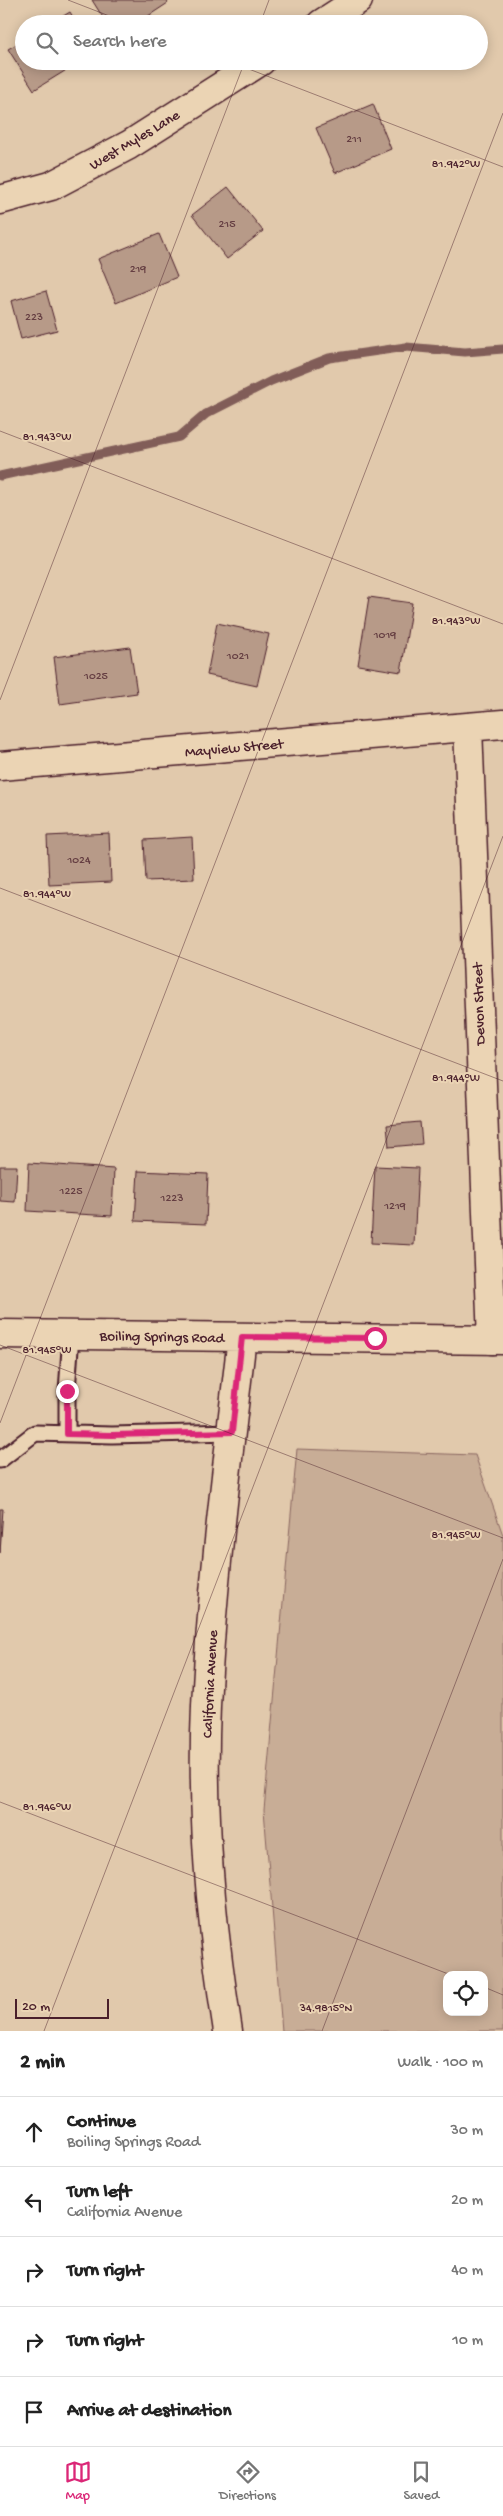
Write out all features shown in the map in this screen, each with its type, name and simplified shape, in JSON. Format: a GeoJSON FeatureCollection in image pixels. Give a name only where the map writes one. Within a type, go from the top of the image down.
{"type":"FeatureCollection","features":[{"type":"Feature","properties":{"kind":"street"},"geometry":{"type":"LineString","coordinates":[[335,15],[358,0]]}},
{"type":"Feature","properties":{"kind":"street","name":"West Myles Lane"},"geometry":{"type":"LineString","coordinates":[[0,200],[51,186],[130,144],[247,70]]}},
{"type":"Feature","properties":{"kind":"street","name":"Mayview Street"},"geometry":{"type":"LineString","coordinates":[[0,766],[503,724]]}},
{"type":"Feature","properties":{"kind":"street","name":"Devon Street"},"geometry":{"type":"LineString","coordinates":[[468,727],[497,1340]]}},
{"type":"Feature","properties":{"kind":"street","name":"Boiling Springs Road"},"geometry":{"type":"LineString","coordinates":[[0,1334],[497,1340]]}},
{"type":"Feature","properties":{"kind":"street","name":"California Avenue"},"geometry":{"type":"LineString","coordinates":[[228,2031],[217,1964],[207,1836],[206,1708],[215,1580],[242,1337]]}},
{"type":"Feature","properties":{"kind":"lane"},"geometry":{"type":"LineString","coordinates":[[67,1434],[67,1391],[71,1335]]}},
{"type":"Feature","properties":{"kind":"lane"},"geometry":{"type":"LineString","coordinates":[[0,1460],[35,1433],[112,1435],[232,1432]]}},
{"type":"Feature","properties":{"kind":"shaded area"},"geometry":{"type":"Polygon","coordinates":[[[297,1449],[475,1455],[503,1535],[503,2031],[282,2031],[264,1810],[297,1449]]]}},
{"type":"Feature","properties":{"kind":"building"},"geometry":{"type":"Polygon","coordinates":[[[92,0],[166,0],[168,3],[150,15],[101,15],[92,0]]]}},
{"type":"Feature","properties":{"kind":"building"},"geometry":{"type":"Polygon","coordinates":[[[15,45],[15,60],[8,49],[15,45]]]}},
{"type":"Feature","properties":{"kind":"building"},"geometry":{"type":"Polygon","coordinates":[[[21,70],[66,70],[34,90],[21,70]]]}},
{"type":"Feature","properties":{"kind":"building"},"geometry":{"type":"Polygon","coordinates":[[[373,104],[391,149],[335,173],[316,128],[373,104]]]}},
{"type":"Feature","properties":{"kind":"building"},"geometry":{"type":"Polygon","coordinates":[[[228,187],[263,231],[227,259],[192,215],[228,187]]]}},
{"type":"Feature","properties":{"kind":"building"},"geometry":{"type":"Polygon","coordinates":[[[159,234],[177,277],[116,303],[98,259],[159,234]]]}},
{"type":"Feature","properties":{"kind":"building"},"geometry":{"type":"Polygon","coordinates":[[[46,291],[57,330],[21,339],[11,301],[46,291]]]}},
{"type":"Feature","properties":{"kind":"building"},"geometry":{"type":"Polygon","coordinates":[[[369,597],[412,603],[401,672],[358,665],[369,597]]]}},
{"type":"Feature","properties":{"kind":"building"},"geometry":{"type":"Polygon","coordinates":[[[217,623],[269,634],[257,686],[207,675],[217,623]]]}},
{"type":"Feature","properties":{"kind":"building"},"geometry":{"type":"Polygon","coordinates":[[[130,647],[137,693],[60,704],[54,657],[130,647]]]}},
{"type":"Feature","properties":{"kind":"building"},"geometry":{"type":"Polygon","coordinates":[[[109,833],[111,882],[49,885],[47,836],[109,833]]]}},
{"type":"Feature","properties":{"kind":"building"},"geometry":{"type":"Polygon","coordinates":[[[192,837],[194,879],[146,881],[144,840],[192,837]]]}},
{"type":"Feature","properties":{"kind":"building"},"geometry":{"type":"Polygon","coordinates":[[[420,1122],[422,1144],[389,1147],[387,1125],[420,1122]]]}},
{"type":"Feature","properties":{"kind":"building"},"geometry":{"type":"Polygon","coordinates":[[[29,1163],[114,1169],[112,1216],[27,1211],[29,1163]]]}},
{"type":"Feature","properties":{"kind":"building"},"geometry":{"type":"Polygon","coordinates":[[[0,1166],[17,1166],[15,1202],[0,1201],[0,1166]]]}},
{"type":"Feature","properties":{"kind":"building"},"geometry":{"type":"Polygon","coordinates":[[[375,1166],[418,1168],[414,1245],[371,1243],[375,1166]]]}},
{"type":"Feature","properties":{"kind":"building"},"geometry":{"type":"Polygon","coordinates":[[[138,1171],[208,1174],[206,1224],[135,1221],[138,1171]]]}},
{"type":"Feature","properties":{"kind":"building"},"geometry":{"type":"Polygon","coordinates":[[[0,1509],[3,1509],[0,1553],[0,1509]]]}},
{"type":"Feature","properties":{"kind":"waterway"},"geometry":{"type":"LineString","coordinates":[[0,476],[179,437],[206,414],[271,381],[329,358],[406,347],[465,352],[503,349]]}},
{"type":"Feature","properties":{"kind":"route"},"geometry":{"type":"LineString","coordinates":[[67,1391],[67,1434],[112,1435],[232,1432],[242,1337],[375,1338]]}}]}
